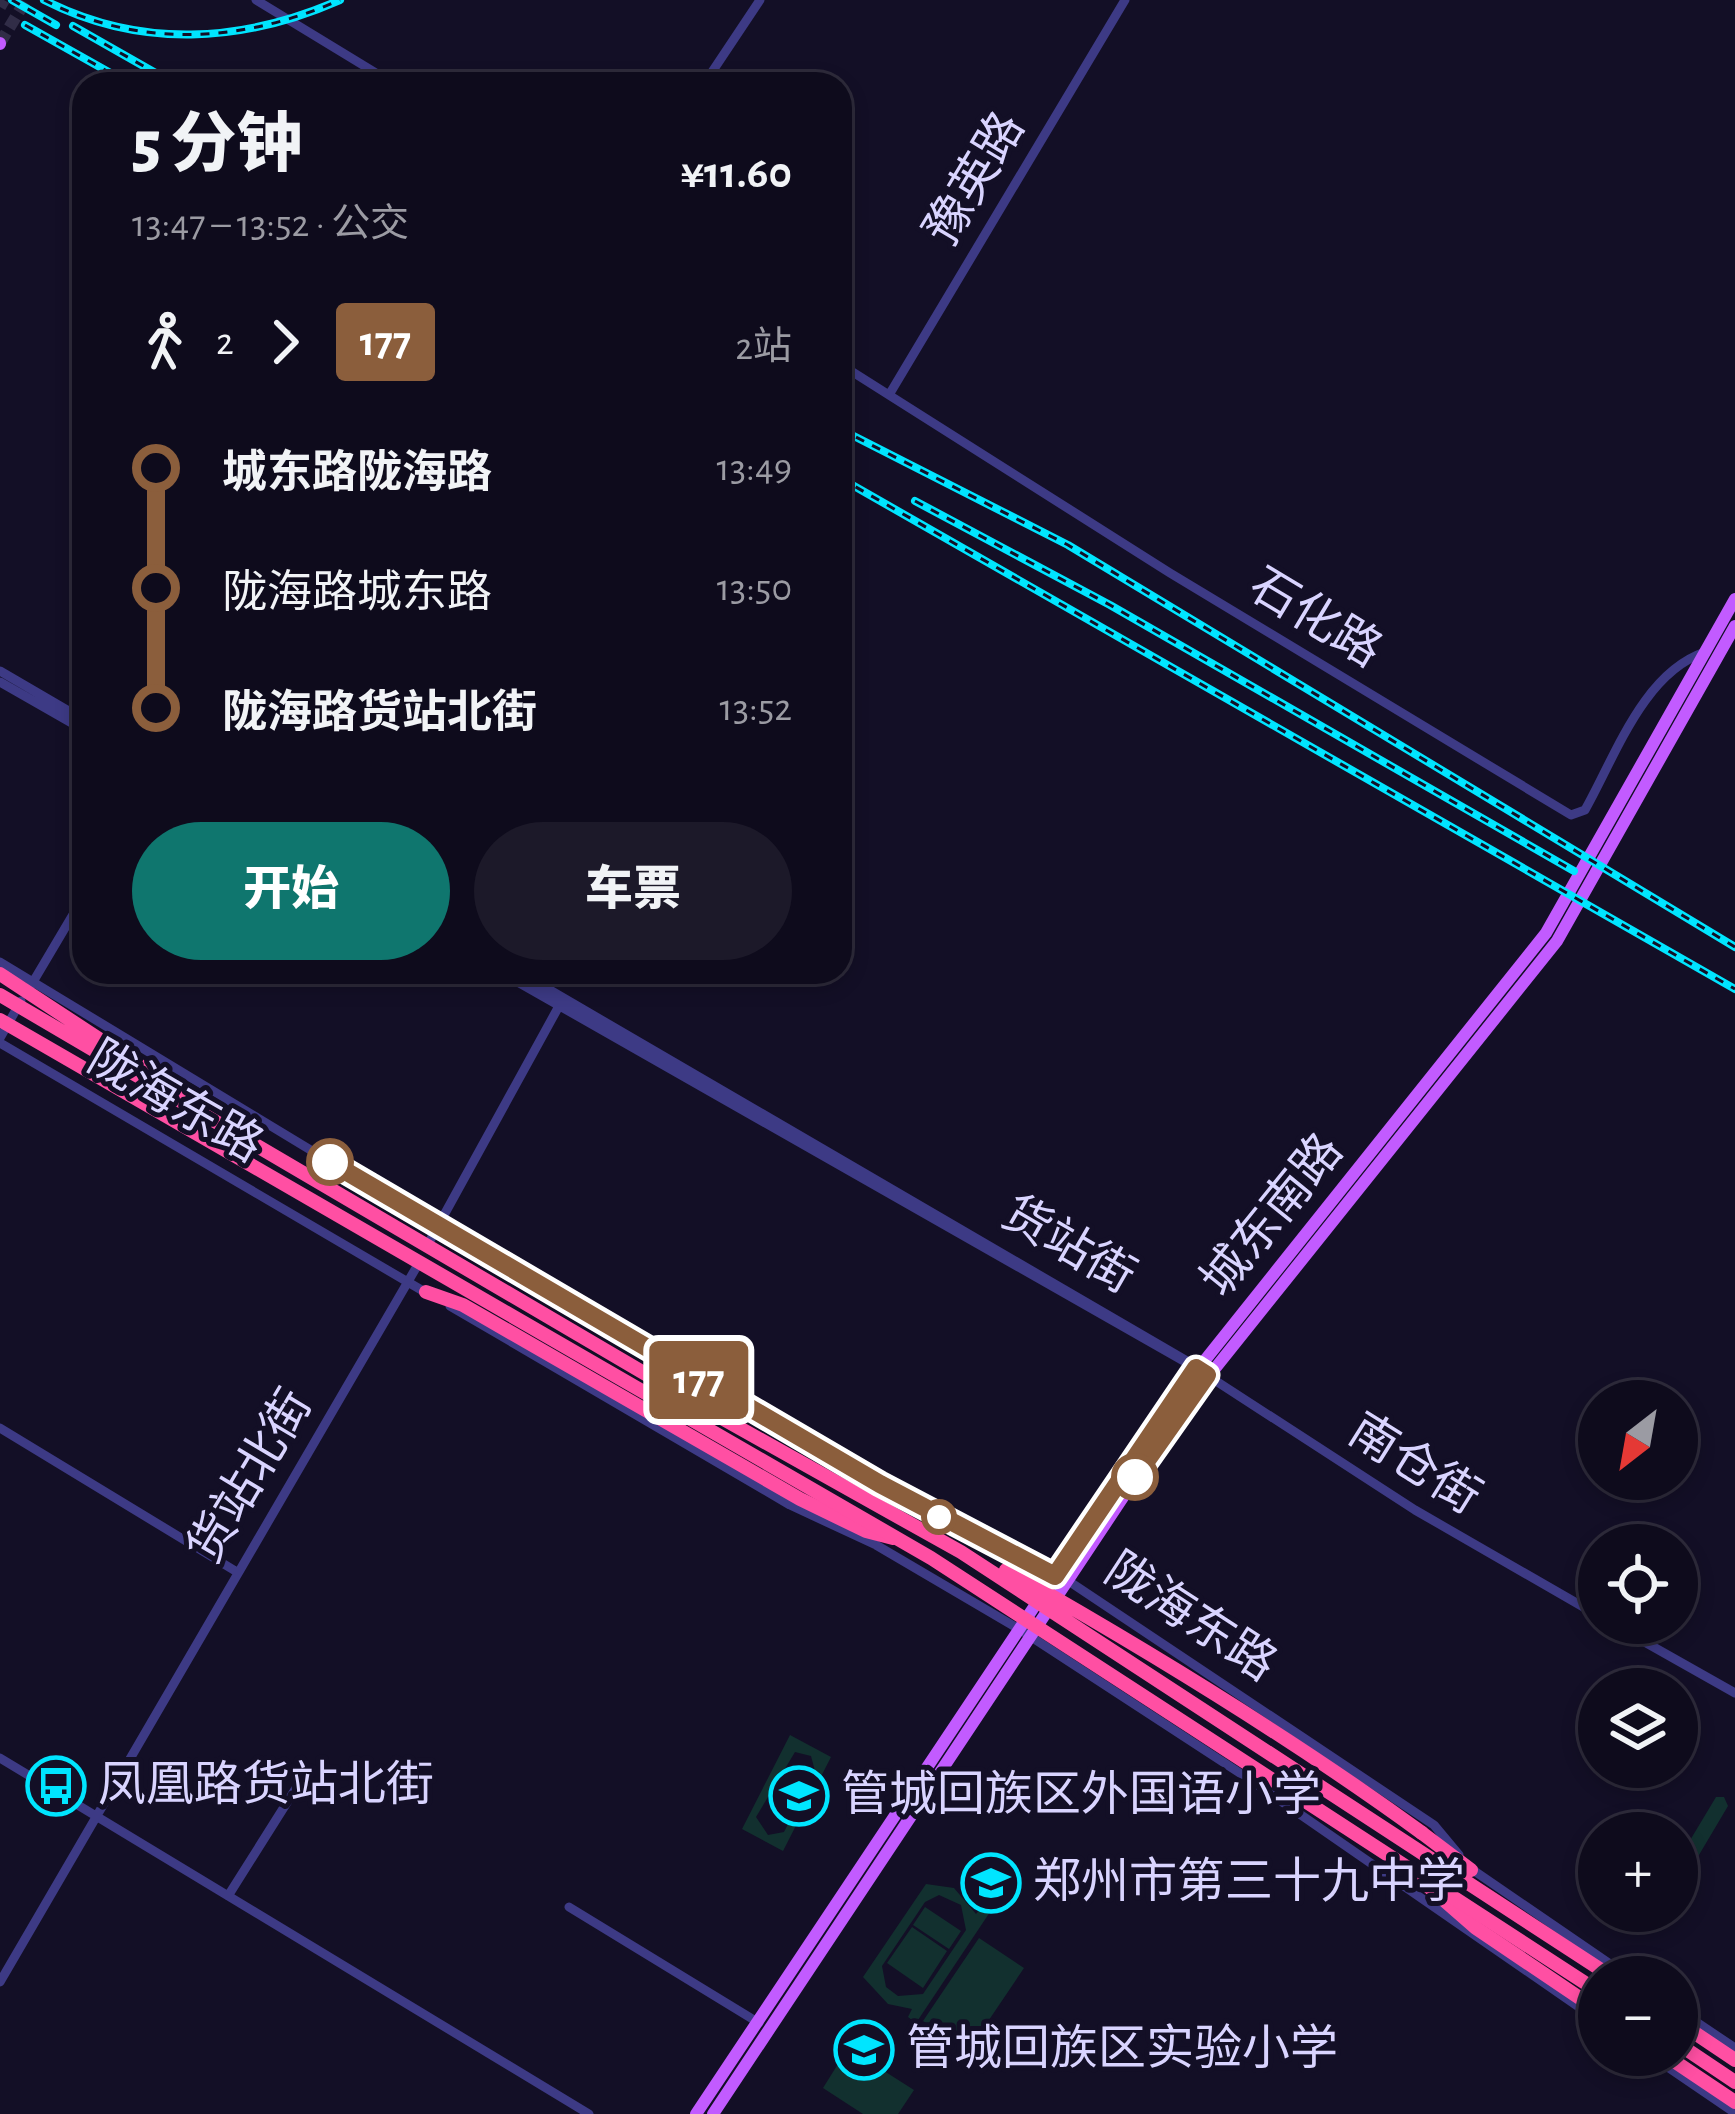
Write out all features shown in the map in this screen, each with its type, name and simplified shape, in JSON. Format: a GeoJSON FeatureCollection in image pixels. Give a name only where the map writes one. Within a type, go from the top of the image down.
{"type":"FeatureCollection","features":[{"type":"Feature","properties":{"kind":"highway"},"geometry":{"type":"LineString","coordinates":[[0,974],[137,1060],[241,1137]]}},
{"type":"Feature","properties":{"kind":"highway"},"geometry":{"type":"LineString","coordinates":[[0,995],[1027,1593],[1580,1956]]}},
{"type":"Feature","properties":{"kind":"highway"},"geometry":{"type":"LineString","coordinates":[[0,1020],[898,1539],[1067,1642],[1578,1978]]}},
{"type":"Feature","properties":{"kind":"highway"},"geometry":{"type":"LineString","coordinates":[[426,1292],[463,1305],[800,1499],[866,1531],[898,1539]]}},
{"type":"Feature","properties":{"kind":"highway"},"geometry":{"type":"LineString","coordinates":[[896,1516],[965,1546],[1093,1616],[1335,1769],[1471,1870]]}},
{"type":"Feature","properties":{"kind":"highway"},"geometry":{"type":"LineString","coordinates":[[1394,1856],[1476,1928],[1578,1997]]}},
{"type":"Feature","properties":{"kind":"highway"},"geometry":{"type":"LineString","coordinates":[[1698,2035],[1735,2060]]}},
{"type":"Feature","properties":{"kind":"highway"},"geometry":{"type":"LineString","coordinates":[[1698,2057],[1735,2082]]}},
{"type":"Feature","properties":{"kind":"highway"},"geometry":{"type":"LineString","coordinates":[[1696,2076],[1735,2102]]}},
{"type":"Feature","properties":{"kind":"main road","name":"城东南路"},"geometry":{"type":"LineString","coordinates":[[713,2114],[1201,1371],[1546,933],[1735,599]]}},
{"type":"Feature","properties":{"kind":"main road","name":"城东南路"},"geometry":{"type":"LineString","coordinates":[[1201,1371],[1557,941],[1735,626]]}},
{"type":"Feature","properties":{"kind":"main road","name":"城东南路"},"geometry":{"type":"LineString","coordinates":[[696,2114],[1025,1633]]}},
{"type":"Feature","properties":{"kind":"street"},"geometry":{"type":"LineString","coordinates":[[256,0],[374,72]]}},
{"type":"Feature","properties":{"kind":"street"},"geometry":{"type":"LineString","coordinates":[[712,72],[760,0]]}},
{"type":"Feature","properties":{"kind":"street","name":"豫英路"},"geometry":{"type":"LineString","coordinates":[[889,395],[1125,0]]}},
{"type":"Feature","properties":{"kind":"street","name":"石化路"},"geometry":{"type":"LineString","coordinates":[[852,372],[1169,573],[1570,815],[1585,810],[1649,695],[1682,660],[1705,652]]}},
{"type":"Feature","properties":{"kind":"street"},"geometry":{"type":"LineString","coordinates":[[0,671],[72,713]]}},
{"type":"Feature","properties":{"kind":"street"},"geometry":{"type":"LineString","coordinates":[[0,682],[72,723]]}},
{"type":"Feature","properties":{"kind":"street"},"geometry":{"type":"LineString","coordinates":[[0,1041],[72,916]]}},
{"type":"Feature","properties":{"kind":"street","name":"陇海东路"},"geometry":{"type":"LineString","coordinates":[[0,962],[436,1226],[962,1530],[1061,1578],[1434,1825],[1471,1870],[1598,1956]]}},
{"type":"Feature","properties":{"kind":"street","name":"货站街"},"geometry":{"type":"LineString","coordinates":[[521,984],[1201,1371]]}},
{"type":"Feature","properties":{"kind":"street","name":"货站街"},"geometry":{"type":"LineString","coordinates":[[540,984],[1184,1354],[1201,1371]]}},
{"type":"Feature","properties":{"kind":"street","name":"货站北街"},"geometry":{"type":"LineString","coordinates":[[0,1982],[410,1282],[436,1226],[559,1006]]}},
{"type":"Feature","properties":{"kind":"street","name":"陇海东路"},"geometry":{"type":"LineString","coordinates":[[0,1041],[790,1505],[876,1545],[1025,1633],[1249,1779],[1578,2006]]}},
{"type":"Feature","properties":{"kind":"street","name":"南仓街"},"geometry":{"type":"LineString","coordinates":[[1201,1371],[1415,1510],[1578,1604]]}},
{"type":"Feature","properties":{"kind":"street"},"geometry":{"type":"LineString","coordinates":[[0,1428],[237,1572]]}},
{"type":"Feature","properties":{"kind":"street"},"geometry":{"type":"LineString","coordinates":[[1648,1644],[1735,1693]]}},
{"type":"Feature","properties":{"kind":"street"},"geometry":{"type":"LineString","coordinates":[[0,1758],[589,2114]]}},
{"type":"Feature","properties":{"kind":"street"},"geometry":{"type":"LineString","coordinates":[[228,1896],[298,1785]]}},
{"type":"Feature","properties":{"kind":"street"},"geometry":{"type":"LineString","coordinates":[[569,1907],[759,2023]]}},
{"type":"Feature","properties":{"kind":"street"},"geometry":{"type":"LineString","coordinates":[[1698,2023],[1735,2048]]}},
{"type":"Feature","properties":{"kind":"street"},"geometry":{"type":"LineString","coordinates":[[1681,2076],[1735,2113]]}},
{"type":"Feature","properties":{"kind":"green space"},"geometry":{"type":"Polygon","coordinates":[[[790,1735],[831,1757],[783,1851],[742,1829],[790,1735]],[[795,1752],[756,1817],[768,1835],[784,1832],[815,1771],[811,1756],[795,1752]]]}},
{"type":"Feature","properties":{"kind":"green space"},"geometry":{"type":"Polygon","coordinates":[[[1716,1797],[1724,1797],[1728,1806],[1698,1857],[1698,1827],[1716,1797]]]}},
{"type":"Feature","properties":{"kind":"green space"},"geometry":{"type":"Polygon","coordinates":[[[926,1884],[954,1888],[976,1914],[986,1901],[994,1906],[916,2023],[908,2017],[912,2009],[888,2004],[863,1977],[926,1884]],[[939,1895],[925,1902],[882,1966],[886,1987],[898,1996],[923,1994],[966,1930],[961,1905],[939,1895]]]}},
{"type":"Feature","properties":{"kind":"green space"},"geometry":{"type":"Polygon","coordinates":[[[925,1907],[961,1931],[949,1949],[913,1925],[925,1907]]]}},
{"type":"Feature","properties":{"kind":"green space"},"geometry":{"type":"Polygon","coordinates":[[[912,1927],[947,1951],[923,1988],[887,1963],[912,1927]]]}},
{"type":"Feature","properties":{"kind":"green space"},"geometry":{"type":"Polygon","coordinates":[[[979,1938],[1024,1968],[968,2051],[923,2021],[979,1938]]]}},
{"type":"Feature","properties":{"kind":"green space"},"geometry":{"type":"Polygon","coordinates":[[[848,2048],[914,2090],[898,2114],[863,2114],[823,2088],[848,2048]]]}},
{"type":"Feature","properties":{"kind":"tunnel"},"geometry":{"type":"LineString","coordinates":[[0,7],[4,0]]}},
{"type":"Feature","properties":{"kind":"tunnel"},"geometry":{"type":"LineString","coordinates":[[0,43],[26,0]]}},
{"type":"Feature","properties":{"kind":"railway"},"geometry":{"type":"LineString","coordinates":[[12,0],[56,25]]}},
{"type":"Feature","properties":{"kind":"railway"},"geometry":{"type":"LineString","coordinates":[[44,0],[117,27],[191,34],[266,25],[340,0]]}},
{"type":"Feature","properties":{"kind":"railway"},"geometry":{"type":"LineString","coordinates":[[25,25],[109,72]]}},
{"type":"Feature","properties":{"kind":"railway"},"geometry":{"type":"LineString","coordinates":[[73,26],[154,72]]}},
{"type":"Feature","properties":{"kind":"railway"},"geometry":{"type":"LineString","coordinates":[[852,435],[1068,545],[1735,947]]}},
{"type":"Feature","properties":{"kind":"railway"},"geometry":{"type":"LineString","coordinates":[[852,485],[1735,989]]}},
{"type":"Feature","properties":{"kind":"railway"},"geometry":{"type":"LineString","coordinates":[[915,501],[1110,605],[1574,871]]}},
{"type":"Feature","properties":{"kind":"bus line","name":"177"},"geometry":{"type":"LineString","coordinates":[[330,1162],[880,1484],[1010,1557],[1055,1576],[1196,1368],[1207,1375],[1135,1477]]}},
{"type":"Feature","properties":{"kind":"place","name":"凤凰路货站北街"},"geometry":{"type":"Point","coordinates":[56,1786]}},
{"type":"Feature","properties":{"kind":"place","name":"管城回族区外国语小学"},"geometry":{"type":"Point","coordinates":[799,1796]}},
{"type":"Feature","properties":{"kind":"place","name":"郑州市第三十九中学"},"geometry":{"type":"Point","coordinates":[991,1883]}},
{"type":"Feature","properties":{"kind":"place","name":"管城回族区实验小学"},"geometry":{"type":"Point","coordinates":[864,2050]}}]}
